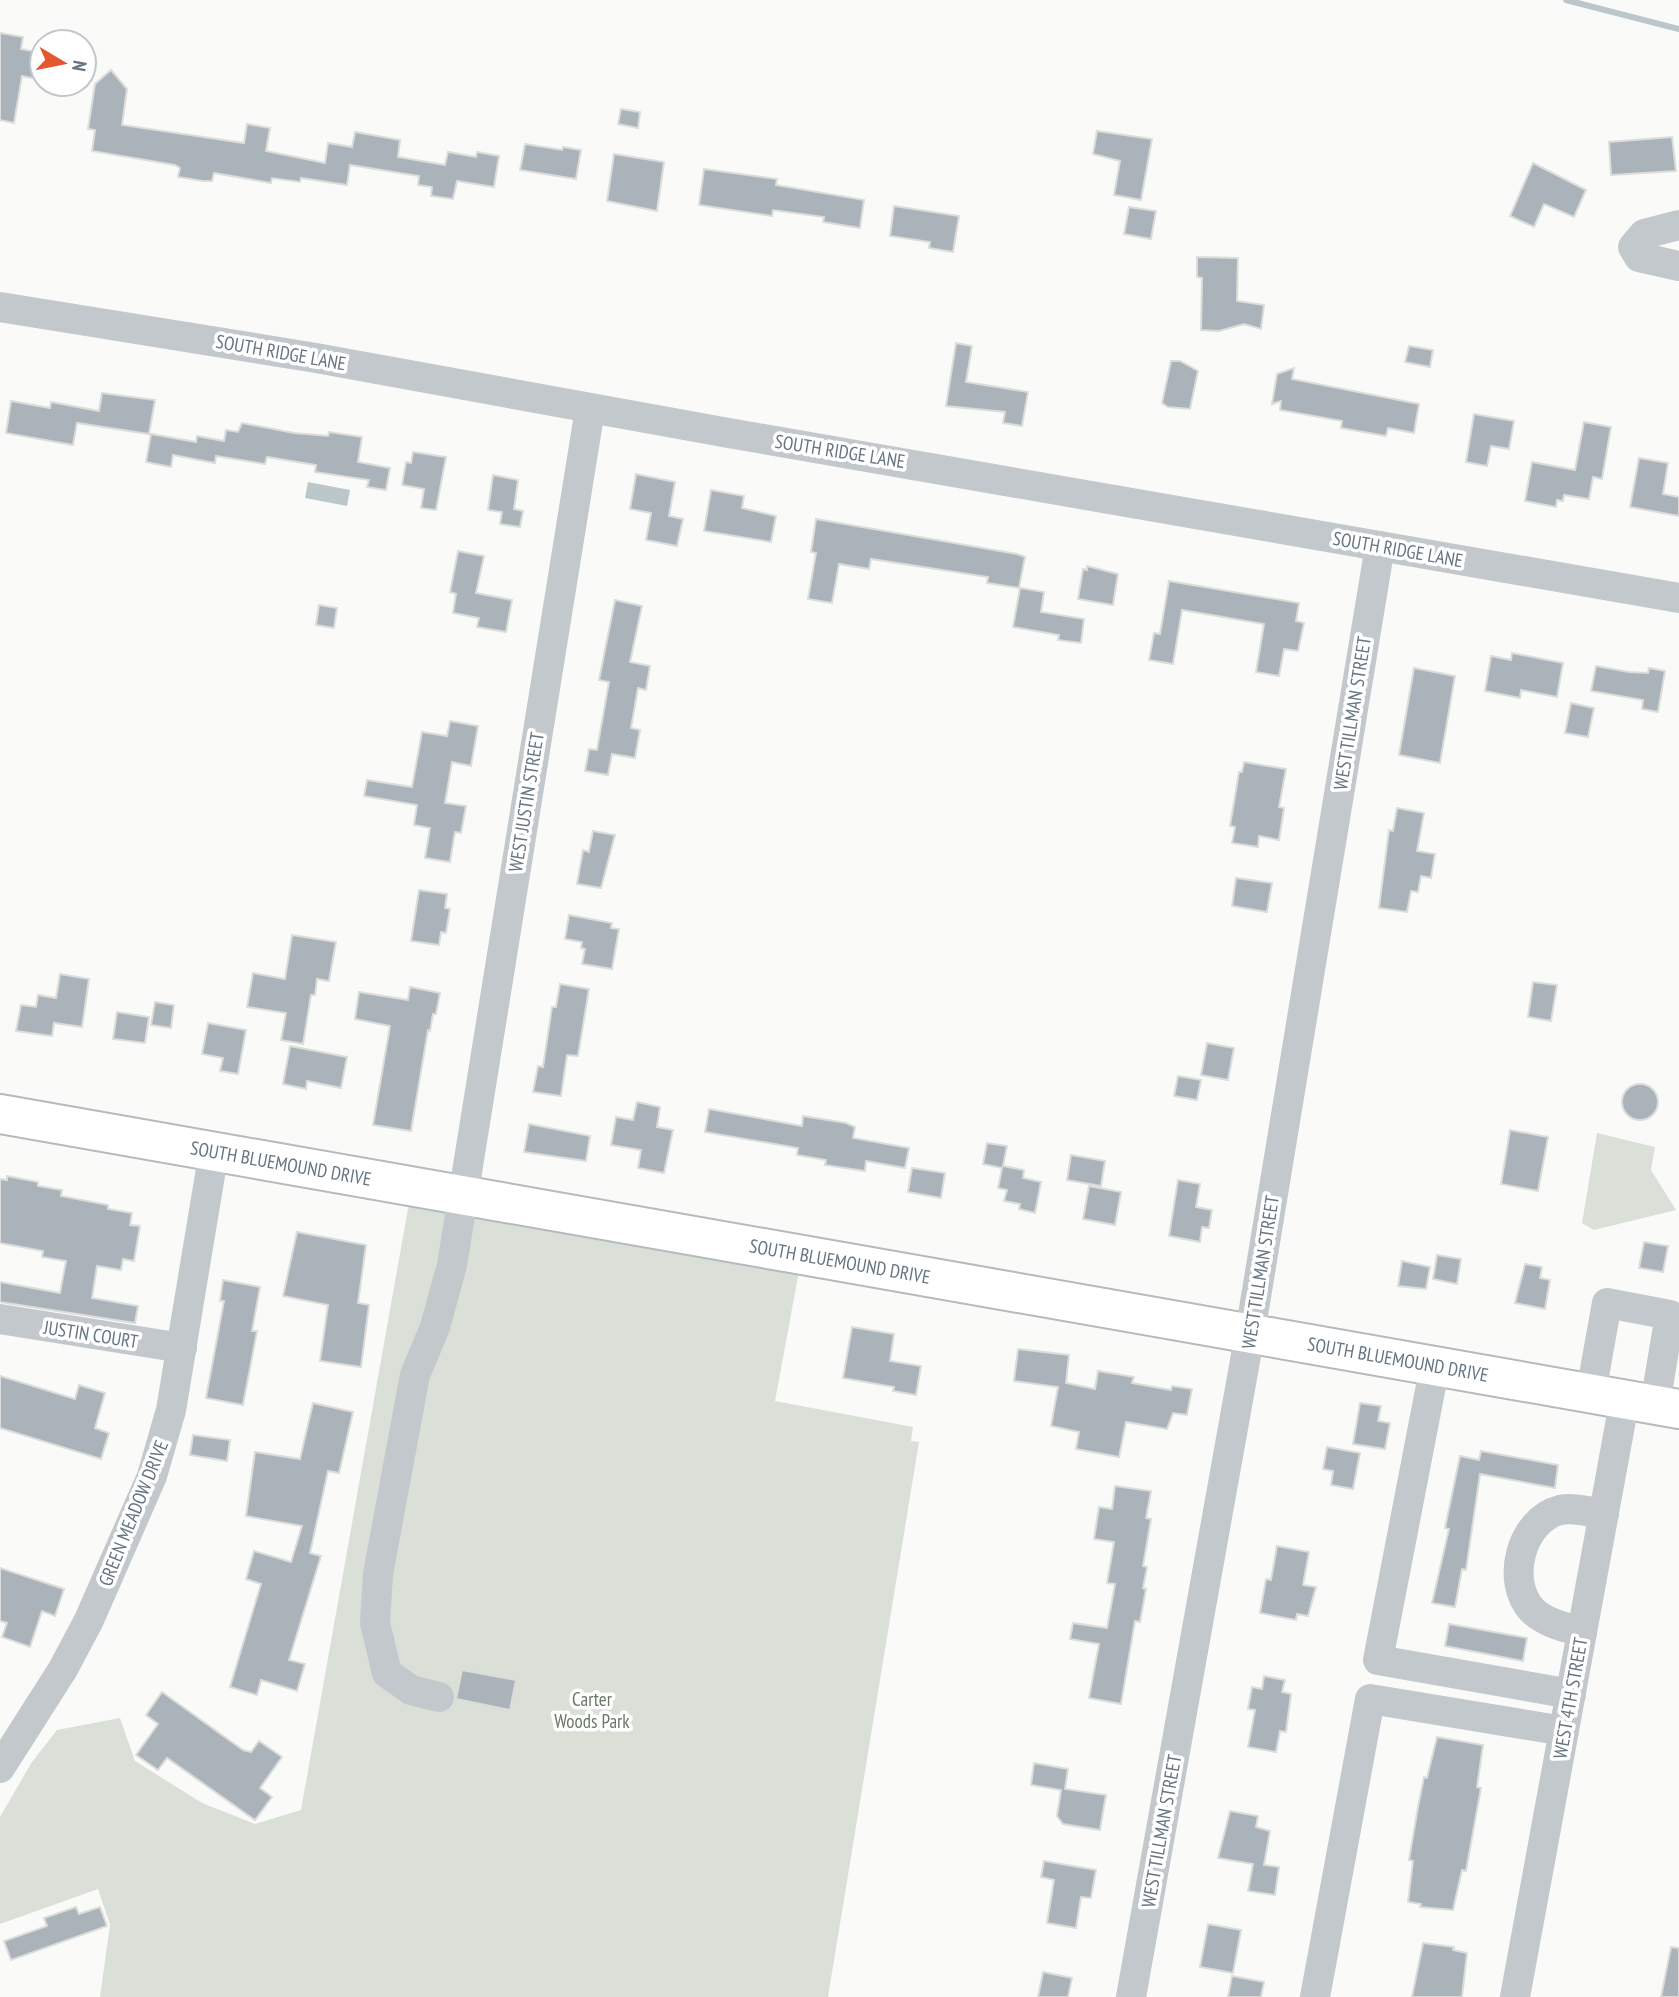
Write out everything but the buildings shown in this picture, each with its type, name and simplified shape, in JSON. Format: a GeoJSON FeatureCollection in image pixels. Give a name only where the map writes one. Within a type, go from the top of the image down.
{"type":"FeatureCollection","features":[{"type":"Feature","properties":{"kind":"main road","name":"SOUTH BLUEMOUND DRIVE"},"geometry":{"type":"LineString","coordinates":[[0,1114],[1637,1401]]}},
{"type":"Feature","properties":{"kind":"street"},"geometry":{"type":"LineString","coordinates":[[1679,225],[1644,234],[1633,247],[1639,257],[1679,266]]}},
{"type":"Feature","properties":{"kind":"street","name":"SOUTH RIDGE LANE"},"geometry":{"type":"LineString","coordinates":[[0,306],[316,358],[590,409],[1679,598]]}},
{"type":"Feature","properties":{"kind":"street","name":"WEST JUSTIN STREET"},"geometry":{"type":"LineString","coordinates":[[439,1697],[411,1690],[387,1673],[375,1623],[378,1574],[415,1375],[446,1294],[590,409]]}},
{"type":"Feature","properties":{"kind":"street","name":"WEST TILLMAN STREET"},"geometry":{"type":"LineString","coordinates":[[1131,1997],[1250,1333],[1380,547]]}},
{"type":"Feature","properties":{"kind":"street","name":"GREEN MEADOW DRIVE"},"geometry":{"type":"LineString","coordinates":[[0,1768],[63,1670],[134,1521],[161,1448],[182,1348],[214,1151]]}},
{"type":"Feature","properties":{"kind":"street","name":"JUSTIN COURT"},"geometry":{"type":"LineString","coordinates":[[0,1319],[182,1348]]}},
{"type":"Feature","properties":{"kind":"street"},"geometry":{"type":"LineString","coordinates":[[1435,1365],[1378,1660],[1570,1694]]}},
{"type":"Feature","properties":{"kind":"street","name":"WEST 4TH STREET"},"geometry":{"type":"LineString","coordinates":[[1515,1997],[1604,1514],[1637,1401]]}},
{"type":"Feature","properties":{"kind":"street"},"geometry":{"type":"LineString","coordinates":[[1582,1632],[1549,1622],[1532,1609],[1521,1589],[1521,1554],[1529,1534],[1553,1513],[1568,1509],[1604,1514]]}},
{"type":"Feature","properties":{"kind":"street"},"geometry":{"type":"LineString","coordinates":[[1315,1997],[1370,1699],[1564,1731]]}},
{"type":"Feature","properties":{"kind":"green space"},"geometry":{"type":"Polygon","coordinates":[[[1597,1133],[1655,1147],[1651,1170],[1676,1210],[1594,1230],[1582,1223],[1597,1133]]]}},
{"type":"Feature","properties":{"kind":"green space","name":"Carter Woods Park"},"geometry":{"type":"Polygon","coordinates":[[[409,1203],[799,1271],[775,1401],[913,1427],[911,1441],[919,1442],[828,1997],[100,1997],[110,1925],[98,1889],[0,1924],[0,1817],[32,1762],[57,1730],[120,1718],[135,1761],[202,1803],[255,1824],[301,1810],[409,1203]]]}},
{"type":"Feature","properties":{"kind":"shaded area"},"geometry":{"type":"Polygon","coordinates":[[[308,482],[350,490],[347,506],[305,498],[308,482]]]}},
{"type":"Feature","properties":{"kind":"waterway"},"geometry":{"type":"LineString","coordinates":[[1566,0],[1679,29]]}}]}
